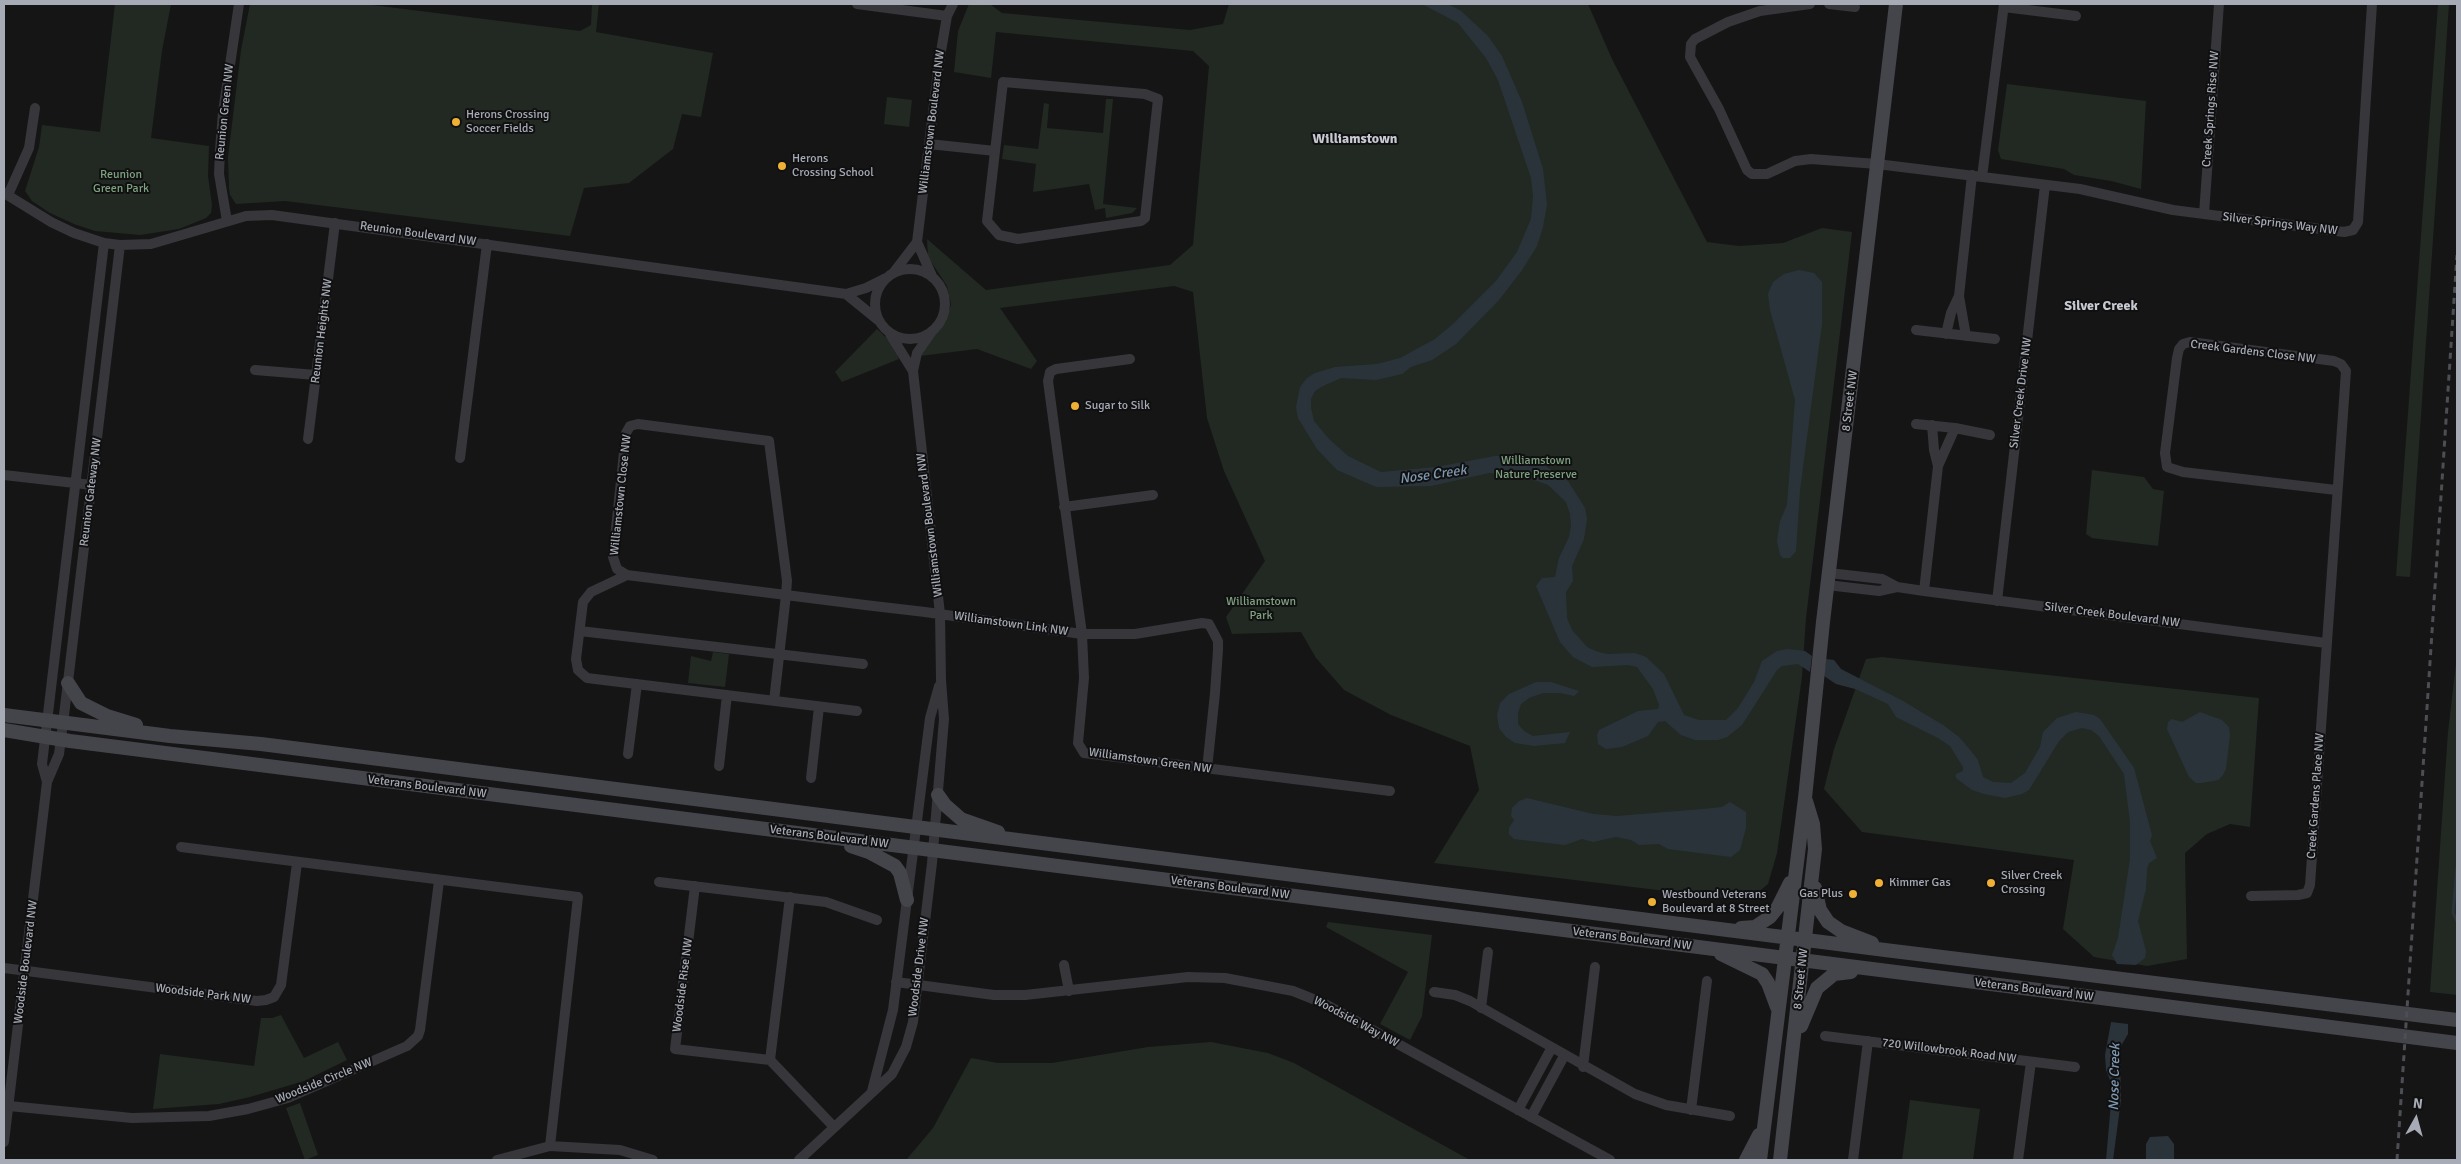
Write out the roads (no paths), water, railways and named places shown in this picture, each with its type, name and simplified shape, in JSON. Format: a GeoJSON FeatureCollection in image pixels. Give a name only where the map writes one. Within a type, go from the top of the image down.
{"type":"FeatureCollection","features":[{"type":"Feature","properties":{"kind":"main road","name":"8 Street NW"},"geometry":{"type":"LineString","coordinates":[[1760,1160],[1805,798],[1819,654],[1896,4]]}},
{"type":"Feature","properties":{"kind":"main road"},"geometry":{"type":"LineString","coordinates":[[68,683],[80,703],[170,736]]}},
{"type":"Feature","properties":{"kind":"main road","name":"Veterans Boulevard NW"},"geometry":{"type":"LineString","coordinates":[[4,715],[170,736],[261,744],[1805,940],[2457,1020]]}},
{"type":"Feature","properties":{"kind":"main road","name":"Veterans Boulevard NW"},"geometry":{"type":"LineString","coordinates":[[4,730],[61,740],[2457,1043]]}},
{"type":"Feature","properties":{"kind":"main road"},"geometry":{"type":"LineString","coordinates":[[938,795],[945,805],[961,819],[1022,841]]}},
{"type":"Feature","properties":{"kind":"main road","name":"8 Street NW"},"geometry":{"type":"LineString","coordinates":[[1780,1160],[1795,1041],[1815,849],[1813,824],[1805,798]]}},
{"type":"Feature","properties":{"kind":"main road"},"geometry":{"type":"LineString","coordinates":[[822,836],[869,852],[895,866],[900,873],[908,900]]}},
{"type":"Feature","properties":{"kind":"main road"},"geometry":{"type":"LineString","coordinates":[[1727,930],[1755,927],[1770,918],[1778,907],[1795,874]]}},
{"type":"Feature","properties":{"kind":"main road"},"geometry":{"type":"LineString","coordinates":[[1812,876],[1820,910],[1828,922],[1841,931],[1894,951]]}},
{"type":"Feature","properties":{"kind":"main road"},"geometry":{"type":"LineString","coordinates":[[1712,949],[1762,974],[1768,983],[1778,1009]]}},
{"type":"Feature","properties":{"kind":"main road"},"geometry":{"type":"LineString","coordinates":[[1795,1041],[1817,988],[1824,980],[1834,974],[1867,969]]}},
{"type":"Feature","properties":{"kind":"main road"},"geometry":{"type":"LineString","coordinates":[[1746,1160],[1764,1123]]}},
{"type":"Feature","properties":{"kind":"street","name":"Reunion Green NW"},"geometry":{"type":"LineString","coordinates":[[227,221],[219,174],[220,150],[223,112],[239,4]]}},
{"type":"Feature","properties":{"kind":"street"},"geometry":{"type":"LineString","coordinates":[[858,4],[948,16]]}},
{"type":"Feature","properties":{"kind":"street","name":"Williamstown Boulevard NW"},"geometry":{"type":"LineString","coordinates":[[917,242],[948,16],[953,4]]}},
{"type":"Feature","properties":{"kind":"street","name":"Silver Springs Way NW"},"geometry":{"type":"LineString","coordinates":[[1810,4],[1760,11],[1728,22],[1695,39],[1691,44],[1690,57],[1719,109],[1747,170],[1752,174],[1767,174],[1796,161],[1811,160],[1877,164],[2089,190],[2150,206],[2333,231],[2353,230],[2358,222],[2372,4]]}},
{"type":"Feature","properties":{"kind":"street"},"geometry":{"type":"LineString","coordinates":[[1829,4],[1855,7]]}},
{"type":"Feature","properties":{"kind":"street","name":"Creek Springs Rise NW"},"geometry":{"type":"LineString","coordinates":[[2204,214],[2219,4]]}},
{"type":"Feature","properties":{"kind":"street"},"geometry":{"type":"LineString","coordinates":[[1946,334],[1951,313],[1959,296],[2004,6],[2076,16]]}},
{"type":"Feature","properties":{"kind":"street"},"geometry":{"type":"LineString","coordinates":[[1003,82],[1145,94],[1158,99],[1146,214],[1145,218],[1141,221],[1018,239],[998,235],[987,221],[994,151],[1003,82]]}},
{"type":"Feature","properties":{"kind":"street"},"geometry":{"type":"LineString","coordinates":[[6,194],[29,148],[35,108]]}},
{"type":"Feature","properties":{"kind":"street"},"geometry":{"type":"LineString","coordinates":[[929,144],[994,151]]}},
{"type":"Feature","properties":{"kind":"street","name":"Silver Creek Drive NW"},"geometry":{"type":"LineString","coordinates":[[1997,601],[2045,185]]}},
{"type":"Feature","properties":{"kind":"street","name":"Reunion Boulevard NW"},"geometry":{"type":"LineString","coordinates":[[6,194],[51,222],[74,233],[104,243],[120,245],[151,244],[246,216],[272,215],[846,294],[866,288],[890,275]]}},
{"type":"Feature","properties":{"kind":"street","name":"Reunion Heights NW"},"geometry":{"type":"LineString","coordinates":[[308,439],[335,223]]}},
{"type":"Feature","properties":{"kind":"street"},"geometry":{"type":"LineString","coordinates":[[890,275],[911,268],[926,272],[938,282],[944,293],[946,308],[942,320],[931,333],[908,339],[889,332],[880,321],[876,314],[875,296],[890,275],[917,242],[932,276]]}},
{"type":"Feature","properties":{"kind":"street","name":"Reunion Gateway NW"},"geometry":{"type":"LineString","coordinates":[[45,737],[104,243]]}},
{"type":"Feature","properties":{"kind":"street"},"geometry":{"type":"LineString","coordinates":[[460,458],[487,244]]}},
{"type":"Feature","properties":{"kind":"street","name":"Reunion Gateway NW"},"geometry":{"type":"LineString","coordinates":[[61,740],[120,245]]}},
{"type":"Feature","properties":{"kind":"street"},"geometry":{"type":"LineString","coordinates":[[846,294],[880,321]]}},
{"type":"Feature","properties":{"kind":"street"},"geometry":{"type":"LineString","coordinates":[[1959,296],[1966,336]]}},
{"type":"Feature","properties":{"kind":"street"},"geometry":{"type":"LineString","coordinates":[[1916,330],[1995,339]]}},
{"type":"Feature","properties":{"kind":"street","name":"Williamstown Boulevard NW"},"geometry":{"type":"LineString","coordinates":[[889,332],[913,371]]}},
{"type":"Feature","properties":{"kind":"street","name":"Williamstown Boulevard NW"},"geometry":{"type":"LineString","coordinates":[[931,333],[917,353],[913,371],[940,614],[941,680],[944,719],[935,829]]}},
{"type":"Feature","properties":{"kind":"street","name":"Creek Gardens Close NW"},"geometry":{"type":"LineString","coordinates":[[2326,643],[2346,371],[2341,364],[2190,342],[2183,344],[2179,349],[2177,358],[2165,453],[2167,467],[2183,472],[2336,490]]}},
{"type":"Feature","properties":{"kind":"street","name":"Williamstown Green NW"},"geometry":{"type":"LineString","coordinates":[[1130,359],[1062,368],[1050,372],[1048,388],[1082,634],[1084,678],[1078,743],[1084,753],[1390,791]]}},
{"type":"Feature","properties":{"kind":"street"},"geometry":{"type":"LineString","coordinates":[[255,370],[316,376]]}},
{"type":"Feature","properties":{"kind":"street","name":"Williamstown Close NW"},"geometry":{"type":"LineString","coordinates":[[627,575],[617,569],[613,557],[626,433],[630,426],[638,424],[762,438],[769,441],[771,450],[787,581],[786,595]]}},
{"type":"Feature","properties":{"kind":"street"},"geometry":{"type":"LineString","coordinates":[[1916,424],[1955,428],[1990,435]]}},
{"type":"Feature","properties":{"kind":"street"},"geometry":{"type":"LineString","coordinates":[[1932,425],[1934,450],[1938,466]]}},
{"type":"Feature","properties":{"kind":"street"},"geometry":{"type":"LineString","coordinates":[[1924,591],[1938,466],[1955,428]]}},
{"type":"Feature","properties":{"kind":"street"},"geometry":{"type":"LineString","coordinates":[[4,475],[92,485]]}},
{"type":"Feature","properties":{"kind":"street"},"geometry":{"type":"LineString","coordinates":[[1064,508],[1153,495]]}},
{"type":"Feature","properties":{"kind":"street"},"geometry":{"type":"LineString","coordinates":[[857,711],[587,678],[578,670],[576,658],[583,602],[591,592],[627,575],[940,614]]}},
{"type":"Feature","properties":{"kind":"street","name":"Silver Creek Boulevard NW"},"geometry":{"type":"LineString","coordinates":[[1828,580],[1882,579],[1897,587],[1924,591],[2326,643]]}},
{"type":"Feature","properties":{"kind":"street"},"geometry":{"type":"LineString","coordinates":[[774,701],[786,595]]}},
{"type":"Feature","properties":{"kind":"street","name":"Williamstown Link NW"},"geometry":{"type":"LineString","coordinates":[[940,614],[1082,634],[1135,634],[1202,623],[1209,624],[1214,631],[1218,650],[1207,769]]}},
{"type":"Feature","properties":{"kind":"street"},"geometry":{"type":"LineString","coordinates":[[580,631],[863,664]]}},
{"type":"Feature","properties":{"kind":"street","name":"Creek Gardens Place NW"},"geometry":{"type":"LineString","coordinates":[[2251,896],[2298,895],[2307,893],[2310,885],[2326,643]]}},
{"type":"Feature","properties":{"kind":"street","name":"Williamstown Boulevard NW"},"geometry":{"type":"LineString","coordinates":[[917,827],[930,718],[941,680]]}},
{"type":"Feature","properties":{"kind":"street"},"geometry":{"type":"LineString","coordinates":[[628,754],[637,684]]}},
{"type":"Feature","properties":{"kind":"street"},"geometry":{"type":"LineString","coordinates":[[720,766],[728,695]]}},
{"type":"Feature","properties":{"kind":"street"},"geometry":{"type":"LineString","coordinates":[[811,778],[819,706]]}},
{"type":"Feature","properties":{"kind":"street","name":"Woodside Boulevard NW"},"geometry":{"type":"LineString","coordinates":[[45,737],[42,764],[47,782]]}},
{"type":"Feature","properties":{"kind":"street","name":"Woodside Boulevard NW"},"geometry":{"type":"LineString","coordinates":[[4,1142],[47,782],[55,767],[61,740]]}},
{"type":"Feature","properties":{"kind":"street","name":"Woodside Drive NW"},"geometry":{"type":"LineString","coordinates":[[872,1091],[888,1032],[917,827]]}},
{"type":"Feature","properties":{"kind":"street","name":"Woodside Drive NW"},"geometry":{"type":"LineString","coordinates":[[799,1160],[892,1074],[906,1047],[913,1022],[918,985],[935,829]]}},
{"type":"Feature","properties":{"kind":"street"},"geometry":{"type":"LineString","coordinates":[[181,847],[578,897],[550,1146]]}},
{"type":"Feature","properties":{"kind":"street","name":"Woodside Park NW"},"geometry":{"type":"LineString","coordinates":[[4,968],[257,1001],[266,1000],[274,997],[281,985],[297,863]]}},
{"type":"Feature","properties":{"kind":"street","name":"Woodside Circle NW"},"geometry":{"type":"LineString","coordinates":[[9,1106],[132,1118],[209,1116],[248,1109],[288,1098],[407,1046],[418,1036],[420,1030],[439,881]]}},
{"type":"Feature","properties":{"kind":"street"},"geometry":{"type":"LineString","coordinates":[[659,882],[826,902],[877,920]]}},
{"type":"Feature","properties":{"kind":"street","name":"Woodside Rise NW"},"geometry":{"type":"LineString","coordinates":[[695,886],[675,1049],[770,1060]]}},
{"type":"Feature","properties":{"kind":"street"},"geometry":{"type":"LineString","coordinates":[[790,898],[770,1060],[834,1127]]}},
{"type":"Feature","properties":{"kind":"street"},"geometry":{"type":"LineString","coordinates":[[1481,1008],[1488,952]]}},
{"type":"Feature","properties":{"kind":"street"},"geometry":{"type":"LineString","coordinates":[[1064,965],[1069,992]]}},
{"type":"Feature","properties":{"kind":"street"},"geometry":{"type":"LineString","coordinates":[[1583,1067],[1595,967]]}},
{"type":"Feature","properties":{"kind":"street","name":"Woodside Way NW"},"geometry":{"type":"LineString","coordinates":[[896,982],[994,994],[1025,995],[1069,992],[1188,977],[1225,978],[1293,991],[1323,1002],[1610,1160]]}},
{"type":"Feature","properties":{"kind":"street"},"geometry":{"type":"LineString","coordinates":[[1692,1110],[1707,982]]}},
{"type":"Feature","properties":{"kind":"street"},"geometry":{"type":"LineString","coordinates":[[1434,992],[1461,997],[1583,1067],[1635,1094],[1666,1105],[1730,1116]]}},
{"type":"Feature","properties":{"kind":"street","name":"720 Willowbrook Road NW"},"geometry":{"type":"LineString","coordinates":[[1825,1036],[2075,1067]]}},
{"type":"Feature","properties":{"kind":"street","name":"720 Willowbrook Road NW"},"geometry":{"type":"LineString","coordinates":[[1853,1160],[1868,1041]]}},
{"type":"Feature","properties":{"kind":"street"},"geometry":{"type":"LineString","coordinates":[[1518,1110],[1551,1049]]}},
{"type":"Feature","properties":{"kind":"street"},"geometry":{"type":"LineString","coordinates":[[1531,1117],[1564,1056]]}},
{"type":"Feature","properties":{"kind":"street","name":"720 Willowbrook Road NW"},"geometry":{"type":"LineString","coordinates":[[2018,1160],[2030,1062]]}},
{"type":"Feature","properties":{"kind":"street"},"geometry":{"type":"LineString","coordinates":[[497,1160],[550,1146],[620,1150],[653,1160]]}},
{"type":"Feature","properties":{"kind":"water","name":"Nose Creek"},"geometry":{"type":"Polygon","coordinates":[[[1422,4],[1448,4],[1461,11],[1488,36],[1502,56],[1522,102],[1543,169],[1547,205],[1543,227],[1537,246],[1522,270],[1499,300],[1456,344],[1432,360],[1411,367],[1402,374],[1376,380],[1341,378],[1323,386],[1315,391],[1311,399],[1314,421],[1329,439],[1348,456],[1381,472],[1436,467],[1495,456],[1511,456],[1541,463],[1568,481],[1585,508],[1587,519],[1584,539],[1572,566],[1573,581],[1566,592],[1567,618],[1572,630],[1587,647],[1598,652],[1608,654],[1635,653],[1646,657],[1664,674],[1684,715],[1699,720],[1726,720],[1738,708],[1754,682],[1762,661],[1777,651],[1787,649],[1805,651],[1812,656],[1810,672],[1798,664],[1782,666],[1777,670],[1742,725],[1727,737],[1718,740],[1695,740],[1681,735],[1665,721],[1658,722],[1648,736],[1622,747],[1606,749],[1598,744],[1597,735],[1599,730],[1638,711],[1658,709],[1659,705],[1653,689],[1637,667],[1628,665],[1592,667],[1573,657],[1560,642],[1536,586],[1542,578],[1555,577],[1559,558],[1569,537],[1571,526],[1566,502],[1548,485],[1520,475],[1489,473],[1431,486],[1376,487],[1337,470],[1317,449],[1298,418],[1296,407],[1300,387],[1307,378],[1315,373],[1335,367],[1377,364],[1400,358],[1435,339],[1453,324],[1496,281],[1517,252],[1531,219],[1533,196],[1531,178],[1498,80],[1486,58],[1458,23],[1422,4]]]}},
{"type":"Feature","properties":{"kind":"water"},"geometry":{"type":"Polygon","coordinates":[[[1799,270],[1814,273],[1822,282],[1822,324],[1800,490],[1796,551],[1790,558],[1783,558],[1780,555],[1777,541],[1780,521],[1787,505],[1795,400],[1770,310],[1768,294],[1773,282],[1784,274],[1799,270]]]}},
{"type":"Feature","properties":{"kind":"water"},"geometry":{"type":"Polygon","coordinates":[[[1826,659],[1834,660],[1841,669],[1903,701],[1943,725],[1959,737],[1978,760],[1983,777],[1993,782],[2011,783],[2025,773],[2040,747],[2043,732],[2057,718],[2076,712],[2094,715],[2100,719],[2134,768],[2152,835],[2150,841],[2157,858],[2149,863],[2147,869],[2146,889],[2138,921],[2146,951],[2145,958],[2136,965],[2117,964],[2112,955],[2118,938],[2130,859],[2130,822],[2124,774],[2099,736],[2091,730],[2082,728],[2068,732],[2059,741],[2029,790],[2022,794],[2005,798],[1984,794],[1972,790],[1956,778],[1956,774],[1963,771],[1963,767],[1950,746],[1896,717],[1888,704],[1855,689],[1836,684],[1824,676],[1826,659]]]}},
{"type":"Feature","properties":{"kind":"water"},"geometry":{"type":"Polygon","coordinates":[[[1536,682],[1551,682],[1579,691],[1574,696],[1560,693],[1543,693],[1529,698],[1521,704],[1518,713],[1518,724],[1524,731],[1533,736],[1570,732],[1565,743],[1534,746],[1515,743],[1506,737],[1499,728],[1497,715],[1500,703],[1509,694],[1536,682]]]}},
{"type":"Feature","properties":{"kind":"water"},"geometry":{"type":"Polygon","coordinates":[[[2200,712],[2222,720],[2229,727],[2230,735],[2226,769],[2223,775],[2218,780],[2196,783],[2189,777],[2167,729],[2168,722],[2172,719],[2182,722],[2200,712]]]}},
{"type":"Feature","properties":{"kind":"water"},"geometry":{"type":"Polygon","coordinates":[[[1527,798],[1593,814],[1617,816],[1722,807],[1730,802],[1746,812],[1746,828],[1740,850],[1731,857],[1668,849],[1659,844],[1639,845],[1631,840],[1616,837],[1593,842],[1582,839],[1565,845],[1514,839],[1509,834],[1509,828],[1514,820],[1511,816],[1512,808],[1519,801],[1527,798]]]}},
{"type":"Feature","properties":{"kind":"water","name":"Nose Creek"},"geometry":{"type":"Polygon","coordinates":[[[2111,1022],[2128,1024],[2128,1034],[2121,1046],[2121,1100],[2113,1160],[2106,1160],[2112,1091],[2106,1070],[2105,1055],[2111,1022]]]}},
{"type":"Feature","properties":{"kind":"water"},"geometry":{"type":"Polygon","coordinates":[[[2168,1136],[2174,1144],[2174,1160],[2146,1160],[2146,1144],[2150,1137],[2168,1136]]]}},
{"type":"Feature","properties":{"kind":"waterway"},"geometry":{"type":"LineString","coordinates":[[2457,868],[2453,913],[2457,921]]}},
{"type":"Feature","properties":{"kind":"railway"},"geometry":{"type":"LineString","coordinates":[[2397,1160],[2457,255]]}},
{"type":"Feature","properties":{"kind":"place","name":"Herons Crossing Soccer Fields"},"geometry":{"type":"Point","coordinates":[456,122]}},
{"type":"Feature","properties":{"kind":"place","name":"Herons Crossing School"},"geometry":{"type":"Point","coordinates":[782,166]}},
{"type":"Feature","properties":{"kind":"place","name":"Sugar to Silk"},"geometry":{"type":"Point","coordinates":[1075,406]}},
{"type":"Feature","properties":{"kind":"place","name":"Kimmer Gas"},"geometry":{"type":"Point","coordinates":[1879,883]}},
{"type":"Feature","properties":{"kind":"place","name":"Silver Creek Crossing"},"geometry":{"type":"Point","coordinates":[1991,883]}},
{"type":"Feature","properties":{"kind":"place","name":"Gas Plus"},"geometry":{"type":"Point","coordinates":[1853,894]}},
{"type":"Feature","properties":{"kind":"place","name":"Westbound Veterans Boulevard at 8 Street"},"geometry":{"type":"Point","coordinates":[1652,902]}},
{"type":"Feature","properties":{"kind":"district","name":"Williamstown"},"geometry":{"type":"Point","coordinates":[1355,139]}},
{"type":"Feature","properties":{"kind":"district","name":"Silver Creek"},"geometry":{"type":"Point","coordinates":[2101,306]}},
{"type":"Feature","properties":{"kind":"park label","name":"Reunion Green Park"},"geometry":{"type":"Point","coordinates":[121,182]}},
{"type":"Feature","properties":{"kind":"park label","name":"Williamstown Nature Preserve"},"geometry":{"type":"Point","coordinates":[1536,468]}},
{"type":"Feature","properties":{"kind":"park label","name":"Williamstown Park"},"geometry":{"type":"Point","coordinates":[1261,609]}}]}
